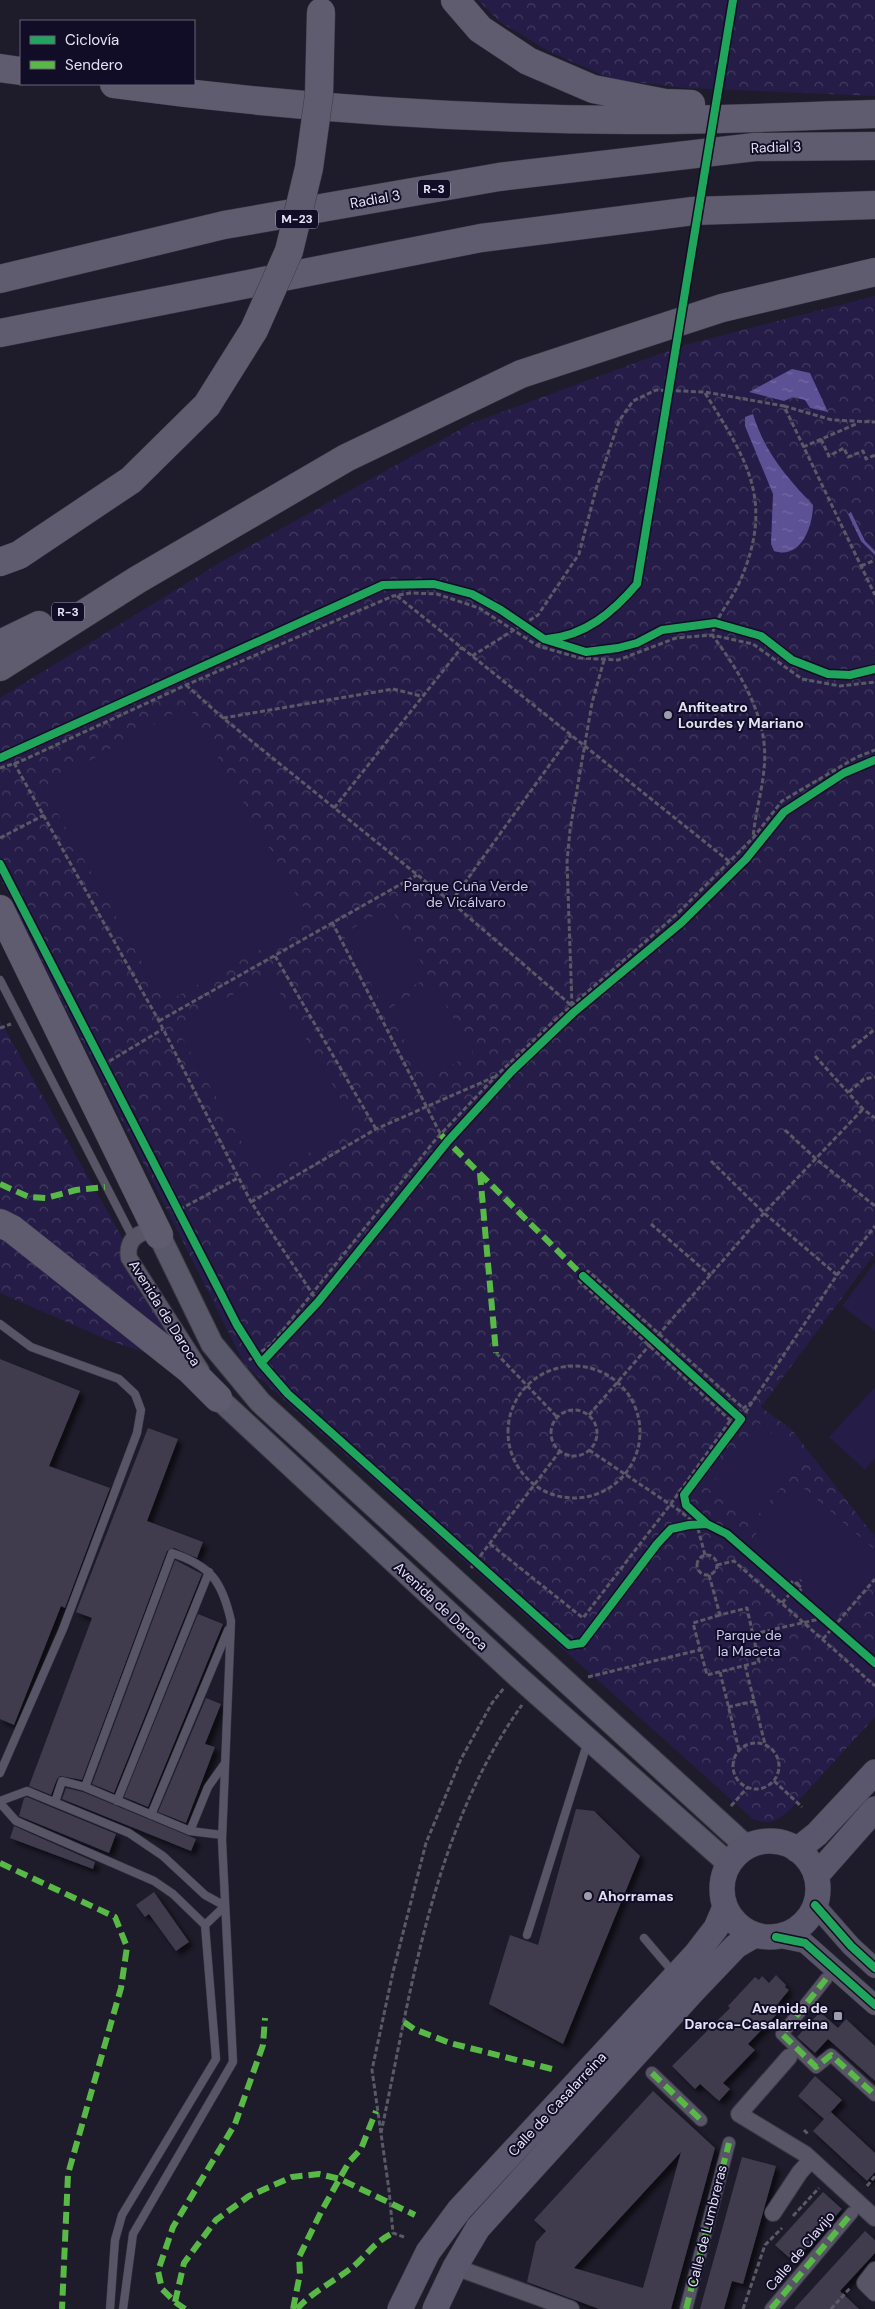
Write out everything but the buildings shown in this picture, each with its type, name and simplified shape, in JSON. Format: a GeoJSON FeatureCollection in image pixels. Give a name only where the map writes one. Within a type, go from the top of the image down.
{"type":"FeatureCollection","features":[{"type":"Feature","properties":{"kind":"highway"},"geometry":{"type":"LineString","coordinates":[[455,0],[480,29],[528,61],[593,89],[665,103],[875,113]]}},
{"type":"Feature","properties":{"kind":"highway","name":"M-23"},"geometry":{"type":"LineString","coordinates":[[0,562],[19,555],[131,480],[207,405],[254,330],[289,251],[309,168],[319,95],[322,6]]}},
{"type":"Feature","properties":{"kind":"highway"},"geometry":{"type":"LineString","coordinates":[[0,68],[20,71]]}},
{"type":"Feature","properties":{"kind":"highway"},"geometry":{"type":"LineString","coordinates":[[122,85],[212,97],[454,116],[631,120],[875,113]]}},
{"type":"Feature","properties":{"kind":"highway","name":"Radial 3"},"geometry":{"type":"LineString","coordinates":[[0,279],[224,225],[499,177],[755,147],[875,146]]}},
{"type":"Feature","properties":{"kind":"highway"},"geometry":{"type":"LineString","coordinates":[[0,333],[481,238],[693,211],[875,205]]}},
{"type":"Feature","properties":{"kind":"highway","name":"R-3"},"geometry":{"type":"LineString","coordinates":[[0,644],[137,580],[346,458],[521,374],[722,308],[875,272]]}},
{"type":"Feature","properties":{"kind":"highway"},"geometry":{"type":"LineString","coordinates":[[0,667],[137,580]]}},
{"type":"Feature","properties":{"kind":"highway"},"geometry":{"type":"LineString","coordinates":[[0,909],[99,1074],[160,1224]]}},
{"type":"Feature","properties":{"kind":"highway"},"geometry":{"type":"LineString","coordinates":[[0,1223],[12,1229],[190,1370],[218,1398]]}},
{"type":"Feature","properties":{"kind":"main road","name":"Avenida de Daroca"},"geometry":{"type":"LineString","coordinates":[[160,1224],[212,1344],[260,1402],[747,1847]]}},
{"type":"Feature","properties":{"kind":"main road","name":"Avenida de Daroca"},"geometry":{"type":"LineString","coordinates":[[218,1398],[417,1585],[728,1864]]}},
{"type":"Feature","properties":{"kind":"main road"},"geometry":{"type":"LineString","coordinates":[[797,1850],[817,1834],[875,1772]]}},
{"type":"Feature","properties":{"kind":"main road"},"geometry":{"type":"LineString","coordinates":[[816,1876],[875,1809]]}},
{"type":"Feature","properties":{"kind":"main road"},"geometry":{"type":"LineString","coordinates":[[773,1841],[786,1844],[797,1850],[812,1866],[816,1876],[818,1890],[815,1905],[800,1926],[765,1936],[743,1928],[732,1919],[725,1907],[722,1886],[728,1864],[736,1854],[747,1847],[773,1841]]}},
{"type":"Feature","properties":{"kind":"main road","name":"Calle de Casalarreina"},"geometry":{"type":"LineString","coordinates":[[400,2309],[428,2252],[459,2210],[675,1974],[696,1954],[716,1928],[725,1907]]}},
{"type":"Feature","properties":{"kind":"main road","name":"Calle de Casalarreina"},"geometry":{"type":"LineString","coordinates":[[435,2309],[455,2267],[478,2228],[736,1946],[765,1936]]}},
{"type":"Feature","properties":{"kind":"street","name":"Avenida de Daroca"},"geometry":{"type":"LineString","coordinates":[[160,1224],[129,1248],[129,1258],[218,1398]]}},
{"type":"Feature","properties":{"kind":"street"},"geometry":{"type":"LineString","coordinates":[[815,1905],[851,1946],[875,1968]]}},
{"type":"Feature","properties":{"kind":"street"},"geometry":{"type":"LineString","coordinates":[[765,1936],[805,1943],[875,2005]]}},
{"type":"Feature","properties":{"kind":"street"},"geometry":{"type":"LineString","coordinates":[[826,1979],[782,2034],[816,2067],[831,2055],[875,2095]]}},
{"type":"Feature","properties":{"kind":"street"},"geometry":{"type":"LineString","coordinates":[[789,2057],[739,2114],[811,2160],[875,2218]]}},
{"type":"Feature","properties":{"kind":"street"},"geometry":{"type":"LineString","coordinates":[[652,2073],[701,2120]]}},
{"type":"Feature","properties":{"kind":"street","name":"Calle de Lumbreras"},"geometry":{"type":"LineString","coordinates":[[686,2309],[729,2143]]}},
{"type":"Feature","properties":{"kind":"street"},"geometry":{"type":"LineString","coordinates":[[778,2219],[800,2172],[811,2160]]}},
{"type":"Feature","properties":{"kind":"street","name":"Calle de Clavijo"},"geometry":{"type":"LineString","coordinates":[[771,2309],[852,2213]]}},
{"type":"Feature","properties":{"kind":"street"},"geometry":{"type":"LineString","coordinates":[[455,2267],[571,2309]]}},
{"type":"Feature","properties":{"kind":"street"},"geometry":{"type":"LineString","coordinates":[[875,2270],[864,2283],[875,2293]]}},
{"type":"Feature","properties":{"kind":"lane"},"geometry":{"type":"LineString","coordinates":[[0,980],[160,1224]]}},
{"type":"Feature","properties":{"kind":"lane"},"geometry":{"type":"LineString","coordinates":[[0,1324],[31,1347],[119,1379],[135,1394],[141,1410],[137,1433],[63,1629],[0,1773]]}},
{"type":"Feature","properties":{"kind":"lane"},"geometry":{"type":"LineString","coordinates":[[85,1788],[172,1553],[196,1561],[209,1572],[226,1601],[230,1625],[222,1835],[233,2062],[138,2225],[131,2244],[123,2309]]}},
{"type":"Feature","properties":{"kind":"lane"},"geometry":{"type":"LineString","coordinates":[[117,1801],[209,1572]]}},
{"type":"Feature","properties":{"kind":"lane"},"geometry":{"type":"LineString","coordinates":[[151,1815],[230,1625]]}},
{"type":"Feature","properties":{"kind":"lane"},"geometry":{"type":"LineString","coordinates":[[527,1935],[589,1739]]}},
{"type":"Feature","properties":{"kind":"lane"},"geometry":{"type":"LineString","coordinates":[[190,1831],[208,1787],[225,1763]]}},
{"type":"Feature","properties":{"kind":"lane"},"geometry":{"type":"LineString","coordinates":[[55,1802],[62,1781],[85,1788],[190,1831],[222,1835]]}},
{"type":"Feature","properties":{"kind":"lane"},"geometry":{"type":"LineString","coordinates":[[110,2309],[115,2240],[122,2216],[216,2059],[205,1925],[173,1894],[154,1881],[16,1821],[0,1802],[27,1791],[129,1834],[149,1845],[205,1895],[225,1906]]}},
{"type":"Feature","properties":{"kind":"lane"},"geometry":{"type":"LineString","coordinates":[[205,1925],[225,1906]]}},
{"type":"Feature","properties":{"kind":"lane"},"geometry":{"type":"LineString","coordinates":[[644,1938],[675,1974]]}},
{"type":"Feature","properties":{"kind":"path"},"geometry":{"type":"LineString","coordinates":[[667,402],[670,382]]}},
{"type":"Feature","properties":{"kind":"path"},"geometry":{"type":"LineString","coordinates":[[538,646],[538,614],[579,554],[596,489],[619,421],[633,401],[656,390],[704,392],[784,406],[832,420],[875,422]]}},
{"type":"Feature","properties":{"kind":"path"},"geometry":{"type":"LineString","coordinates":[[704,392],[746,460],[757,504],[753,545],[740,582],[715,623],[712,635]]}},
{"type":"Feature","properties":{"kind":"path"},"geometry":{"type":"LineString","coordinates":[[784,406],[875,595]]}},
{"type":"Feature","properties":{"kind":"path"},"geometry":{"type":"LineString","coordinates":[[803,447],[860,422]]}},
{"type":"Feature","properties":{"kind":"path"},"geometry":{"type":"LineString","coordinates":[[821,439],[829,456],[844,448],[848,457],[862,451],[866,459],[875,455]]}},
{"type":"Feature","properties":{"kind":"path"},"geometry":{"type":"LineString","coordinates":[[861,566],[874,561]]}},
{"type":"Feature","properties":{"kind":"path"},"geometry":{"type":"LineString","coordinates":[[409,585],[426,584]]}},
{"type":"Feature","properties":{"kind":"path"},"geometry":{"type":"LineString","coordinates":[[434,584],[444,587]]}},
{"type":"Feature","properties":{"kind":"path"},"geometry":{"type":"LineString","coordinates":[[0,768],[186,685],[396,596],[410,593],[438,594],[479,608],[516,630],[538,646],[565,655],[618,660],[676,638],[712,635],[753,644],[802,679],[840,686],[875,682]]}},
{"type":"Feature","properties":{"kind":"path"},"geometry":{"type":"LineString","coordinates":[[396,596],[730,862]]}},
{"type":"Feature","properties":{"kind":"path"},"geometry":{"type":"LineString","coordinates":[[516,620],[537,633],[586,652],[604,650]]}},
{"type":"Feature","properties":{"kind":"path"},"geometry":{"type":"LineString","coordinates":[[706,624],[725,625]]}},
{"type":"Feature","properties":{"kind":"path"},"geometry":{"type":"LineString","coordinates":[[472,656],[516,630],[537,633]]}},
{"type":"Feature","properties":{"kind":"path"},"geometry":{"type":"LineString","coordinates":[[712,635],[730,659],[752,698],[762,733],[765,767],[755,816],[754,838]]}},
{"type":"Feature","properties":{"kind":"path"},"geometry":{"type":"LineString","coordinates":[[334,808],[421,696],[462,647]]}},
{"type":"Feature","properties":{"kind":"path"},"geometry":{"type":"LineString","coordinates":[[572,1006],[567,862],[570,830],[592,703],[604,660]]}},
{"type":"Feature","properties":{"kind":"path"},"geometry":{"type":"LineString","coordinates":[[186,685],[223,718],[451,902],[572,1006]]}},
{"type":"Feature","properties":{"kind":"path"},"geometry":{"type":"LineString","coordinates":[[223,718],[393,689],[421,696]]}},
{"type":"Feature","properties":{"kind":"path"},"geometry":{"type":"LineString","coordinates":[[451,902],[571,735]]}},
{"type":"Feature","properties":{"kind":"path"},"geometry":{"type":"LineString","coordinates":[[246,1362],[271,1345],[441,1135],[497,1075],[555,1020],[676,915],[754,838],[782,802],[857,757],[875,750]]}},
{"type":"Feature","properties":{"kind":"path"},"geometry":{"type":"LineString","coordinates":[[14,763],[159,1021],[251,1202],[318,1302]]}},
{"type":"Feature","properties":{"kind":"path"},"geometry":{"type":"LineString","coordinates":[[800,801],[844,773],[860,766]]}},
{"type":"Feature","properties":{"kind":"path"},"geometry":{"type":"LineString","coordinates":[[752,851],[784,812]]}},
{"type":"Feature","properties":{"kind":"path"},"geometry":{"type":"LineString","coordinates":[[0,838],[44,815]]}},
{"type":"Feature","properties":{"kind":"path"},"geometry":{"type":"LineString","coordinates":[[733,871],[740,865]]}},
{"type":"Feature","properties":{"kind":"path"},"geometry":{"type":"LineString","coordinates":[[159,1021],[417,875]]}},
{"type":"Feature","properties":{"kind":"path"},"geometry":{"type":"LineString","coordinates":[[332,922],[441,1135]]}},
{"type":"Feature","properties":{"kind":"path"},"geometry":{"type":"LineString","coordinates":[[480,1106],[512,1071],[573,1013],[660,941]]}},
{"type":"Feature","properties":{"kind":"path"},"geometry":{"type":"LineString","coordinates":[[276,956],[376,1129]]}},
{"type":"Feature","properties":{"kind":"path"},"geometry":{"type":"LineString","coordinates":[[99,1074],[163,1029]]}},
{"type":"Feature","properties":{"kind":"path"},"geometry":{"type":"LineString","coordinates":[[852,1048],[875,1029]]}},
{"type":"Feature","properties":{"kind":"path"},"geometry":{"type":"LineString","coordinates":[[99,1056],[99,1074]]}},
{"type":"Feature","properties":{"kind":"path"},"geometry":{"type":"LineString","coordinates":[[815,1056],[863,1109],[875,1118]]}},
{"type":"Feature","properties":{"kind":"path"},"geometry":{"type":"LineString","coordinates":[[251,1202],[376,1129],[497,1075]]}},
{"type":"Feature","properties":{"kind":"path"},"geometry":{"type":"LineString","coordinates":[[849,1092],[864,1079],[875,1077]]}},
{"type":"Feature","properties":{"kind":"path"},"geometry":{"type":"LineString","coordinates":[[589,1415],[658,1333],[711,1276],[764,1213],[863,1109]]}},
{"type":"Feature","properties":{"kind":"path"},"geometry":{"type":"LineString","coordinates":[[785,1130],[815,1158],[875,1206]]}},
{"type":"Feature","properties":{"kind":"path"},"geometry":{"type":"LineString","coordinates":[[711,1161],[764,1213],[837,1275]]}},
{"type":"Feature","properties":{"kind":"path"},"geometry":{"type":"LineString","coordinates":[[160,1224],[238,1178]]}},
{"type":"Feature","properties":{"kind":"path"},"geometry":{"type":"LineString","coordinates":[[160,1224],[174,1202]]}},
{"type":"Feature","properties":{"kind":"path"},"geometry":{"type":"LineString","coordinates":[[160,1224],[182,1220]]}},
{"type":"Feature","properties":{"kind":"path"},"geometry":{"type":"LineString","coordinates":[[651,1224],[711,1276]]}},
{"type":"Feature","properties":{"kind":"path"},"geometry":{"type":"LineString","coordinates":[[490,1544],[583,1618],[736,1418],[752,1402],[837,1275],[875,1226]]}},
{"type":"Feature","properties":{"kind":"path"},"geometry":{"type":"LineString","coordinates":[[736,1418],[650,1343],[583,1276],[588,1271],[743,1408]]}},
{"type":"Feature","properties":{"kind":"path"},"geometry":{"type":"LineString","coordinates":[[251,1348],[261,1363],[324,1294]]}},
{"type":"Feature","properties":{"kind":"path"},"geometry":{"type":"LineString","coordinates":[[496,1353],[528,1384],[557,1417]]}},
{"type":"Feature","properties":{"kind":"path"},"geometry":{"type":"LineString","coordinates":[[572,1365],[589,1367],[604,1373],[618,1382],[634,1402],[640,1427],[637,1452],[625,1475],[612,1486],[598,1494],[582,1498],[565,1498],[549,1494],[535,1485],[521,1472],[512,1455],[508,1436],[509,1417],[516,1399],[528,1384],[548,1371],[572,1365]]}},
{"type":"Feature","properties":{"kind":"path"},"geometry":{"type":"LineString","coordinates":[[680,1527],[707,1524],[686,1503],[684,1495],[743,1408],[752,1402]]}},
{"type":"Feature","properties":{"kind":"path"},"geometry":{"type":"LineString","coordinates":[[576,1410],[589,1415],[597,1429],[594,1444],[589,1450],[575,1456],[560,1451],[551,1438],[551,1431],[557,1417],[562,1412],[576,1410]]}},
{"type":"Feature","properties":{"kind":"path"},"geometry":{"type":"LineString","coordinates":[[589,1450],[670,1504],[697,1525],[705,1555]]}},
{"type":"Feature","properties":{"kind":"path"},"geometry":{"type":"LineString","coordinates":[[467,1572],[560,1451]]}},
{"type":"Feature","properties":{"kind":"path"},"geometry":{"type":"LineString","coordinates":[[705,1555],[713,1558],[717,1565]]}},
{"type":"Feature","properties":{"kind":"path"},"geometry":{"type":"LineString","coordinates":[[705,1555],[698,1560],[697,1566],[700,1572],[708,1575],[714,1572],[717,1565]]}},
{"type":"Feature","properties":{"kind":"path"},"geometry":{"type":"LineString","coordinates":[[468,1556],[482,1569]]}},
{"type":"Feature","properties":{"kind":"path"},"geometry":{"type":"LineString","coordinates":[[717,1565],[734,1561],[875,1686]]}},
{"type":"Feature","properties":{"kind":"path"},"geometry":{"type":"LineString","coordinates":[[708,1575],[720,1616]]}},
{"type":"Feature","properties":{"kind":"path"},"geometry":{"type":"LineString","coordinates":[[778,1579],[795,1588],[805,1602]]}},
{"type":"Feature","properties":{"kind":"path"},"geometry":{"type":"LineString","coordinates":[[822,1639],[875,1579]]}},
{"type":"Feature","properties":{"kind":"path"},"geometry":{"type":"LineString","coordinates":[[782,1603],[801,1580]]}},
{"type":"Feature","properties":{"kind":"path"},"geometry":{"type":"LineString","coordinates":[[747,1608],[759,1662],[707,1675],[693,1623],[720,1616],[747,1608]]}},
{"type":"Feature","properties":{"kind":"path"},"geometry":{"type":"LineString","coordinates":[[753,1634],[804,1623],[821,1616],[840,1633]]}},
{"type":"Feature","properties":{"kind":"path"},"geometry":{"type":"LineString","coordinates":[[586,1678],[699,1650]]}},
{"type":"Feature","properties":{"kind":"path"},"geometry":{"type":"LineString","coordinates":[[745,1665],[765,1744]]}},
{"type":"Feature","properties":{"kind":"path"},"geometry":{"type":"LineString","coordinates":[[720,1672],[739,1750]]}},
{"type":"Feature","properties":{"kind":"path"},"geometry":{"type":"LineString","coordinates":[[404,2237],[393,2233],[389,2190],[371,2075],[393,1972],[426,1842],[461,1759],[492,1703],[505,1688]]}},
{"type":"Feature","properties":{"kind":"path"},"geometry":{"type":"LineString","coordinates":[[728,1707],[755,1701]]}},
{"type":"Feature","properties":{"kind":"path"},"geometry":{"type":"LineString","coordinates":[[380,2136],[422,1940],[445,1860],[478,1778],[502,1733],[522,1705]]}},
{"type":"Feature","properties":{"kind":"path"},"geometry":{"type":"LineString","coordinates":[[751,1743],[765,1744],[771,1748],[779,1760],[780,1767],[774,1781],[762,1788],[748,1788],[736,1778],[734,1771],[735,1757],[739,1750],[751,1743]]}},
{"type":"Feature","properties":{"kind":"path"},"geometry":{"type":"LineString","coordinates":[[774,1781],[802,1807]]}},
{"type":"Feature","properties":{"kind":"path"},"geometry":{"type":"LineString","coordinates":[[730,1806],[748,1788]]}},
{"type":"Feature","properties":{"kind":"path"},"geometry":{"type":"LineString","coordinates":[[804,2130],[808,2134]]}},
{"type":"Feature","properties":{"kind":"path"},"geometry":{"type":"LineString","coordinates":[[867,2186],[875,2176]]}},
{"type":"Feature","properties":{"kind":"path"},"geometry":{"type":"LineString","coordinates":[[790,2219],[822,2186]]}},
{"type":"Feature","properties":{"kind":"path"},"geometry":{"type":"LineString","coordinates":[[743,2309],[765,2246],[778,2219]]}},
{"type":"Feature","properties":{"kind":"green space"},"geometry":{"type":"Polygon","coordinates":[[[478,0],[875,0],[875,96],[686,88],[612,79],[550,52],[500,22],[478,0]]]}},
{"type":"Feature","properties":{"kind":"green space","name":"Parque Cuña Verde de Vicálvaro"},"geometry":{"type":"Polygon","coordinates":[[[875,296],[875,1253],[761,1407],[792,1430],[875,1537],[875,1717],[790,1810],[777,1820],[764,1822],[753,1819],[245,1365],[0,878],[0,698],[226,559],[472,423],[681,346],[875,296]]]}},
{"type":"Feature","properties":{"kind":"green space"},"geometry":{"type":"Polygon","coordinates":[[[188,705],[311,921],[165,1003],[43,787],[188,705]]]}},
{"type":"Feature","properties":{"kind":"green space"},"geometry":{"type":"Polygon","coordinates":[[[390,907],[429,977],[382,1003],[343,934],[390,907]]]}},
{"type":"Feature","properties":{"kind":"green space"},"geometry":{"type":"Polygon","coordinates":[[[269,974],[356,1126],[263,1179],[176,1027],[269,974]]]}},
{"type":"Feature","properties":{"kind":"green space"},"geometry":{"type":"Polygon","coordinates":[[[433,983],[473,1053],[426,1079],[387,1010],[433,983]]]}},
{"type":"Feature","properties":{"kind":"green space"},"geometry":{"type":"Polygon","coordinates":[[[0,1020],[197,1371],[108,1340],[0,1293],[0,1020]]]}},
{"type":"Feature","properties":{"kind":"green space"},"geometry":{"type":"Polygon","coordinates":[[[875,1262],[875,1331],[842,1306],[875,1262]]]}},
{"type":"Feature","properties":{"kind":"green space"},"geometry":{"type":"Polygon","coordinates":[[[875,1387],[875,1458],[865,1470],[829,1437],[875,1387]]]}},
{"type":"Feature","properties":{"kind":"green space"},"geometry":{"type":"Polygon","coordinates":[[[758,1423],[805,1459],[752,1522],[708,1489],[758,1423]]]}},
{"type":"Feature","properties":{"kind":"green space"},"geometry":{"type":"Polygon","coordinates":[[[799,1484],[875,1550],[875,1573],[838,1616],[750,1541],[799,1484]]]}},
{"type":"Feature","properties":{"kind":"water"},"geometry":{"type":"Polygon","coordinates":[[[792,369],[810,373],[828,412],[810,408],[805,400],[793,397],[784,401],[749,392],[792,369]]]}},
{"type":"Feature","properties":{"kind":"water"},"geometry":{"type":"Polygon","coordinates":[[[753,414],[763,440],[777,463],[813,505],[808,531],[804,539],[791,551],[774,551],[771,544],[773,494],[745,426],[745,417],[753,414]]]}},
{"type":"Feature","properties":{"kind":"water"},"geometry":{"type":"Polygon","coordinates":[[[851,512],[865,541],[875,551],[875,555],[861,541],[848,514],[851,512]]]}},
{"type":"Feature","properties":{"kind":"marked path"},"geometry":{"type":"LineString","coordinates":[[441,1135],[583,1276]]}},
{"type":"Feature","properties":{"kind":"marked path"},"geometry":{"type":"LineString","coordinates":[[480,1173],[496,1353]]}},
{"type":"Feature","properties":{"kind":"marked path"},"geometry":{"type":"LineString","coordinates":[[0,1184],[29,1197],[46,1198],[76,1190],[105,1187]]}},
{"type":"Feature","properties":{"kind":"marked path"},"geometry":{"type":"LineString","coordinates":[[0,1863],[115,1917],[127,1947],[121,1988],[68,2174],[62,2309]]}},
{"type":"Feature","properties":{"kind":"marked path"},"geometry":{"type":"LineString","coordinates":[[826,1979],[782,2034],[816,2067],[831,2055],[875,2095]]}},
{"type":"Feature","properties":{"kind":"marked path"},"geometry":{"type":"LineString","coordinates":[[185,2309],[162,2289],[158,2271],[173,2227],[235,2124],[263,2045],[265,2018]]}},
{"type":"Feature","properties":{"kind":"marked path"},"geometry":{"type":"LineString","coordinates":[[404,2022],[414,2029],[450,2043],[552,2069]]}},
{"type":"Feature","properties":{"kind":"marked path"},"geometry":{"type":"LineString","coordinates":[[652,2073],[701,2120]]}},
{"type":"Feature","properties":{"kind":"marked path"},"geometry":{"type":"LineString","coordinates":[[293,2309],[300,2274],[299,2257],[349,2162],[361,2149],[376,2111]]}},
{"type":"Feature","properties":{"kind":"marked path"},"geometry":{"type":"LineString","coordinates":[[686,2309],[729,2143]]}},
{"type":"Feature","properties":{"kind":"marked path"},"geometry":{"type":"LineString","coordinates":[[175,2302],[184,2263],[216,2220],[249,2196],[292,2177],[319,2174],[340,2179],[415,2215]]}},
{"type":"Feature","properties":{"kind":"marked path"},"geometry":{"type":"LineString","coordinates":[[771,2309],[852,2213]]}},
{"type":"Feature","properties":{"kind":"marked path"},"geometry":{"type":"LineString","coordinates":[[297,2309],[317,2291],[354,2266],[372,2248],[393,2233]]}},
{"type":"Feature","properties":{"kind":"cycle path"},"geometry":{"type":"LineString","coordinates":[[547,639],[561,637],[586,628],[608,613],[637,584],[733,0]]}},
{"type":"Feature","properties":{"kind":"cycle path"},"geometry":{"type":"LineString","coordinates":[[0,758],[383,585],[434,584],[472,594],[501,610],[544,639],[586,652],[618,648],[637,643],[662,630],[715,623],[761,636],[792,660],[828,674],[850,675],[875,669]]}},
{"type":"Feature","properties":{"kind":"cycle path"},"geometry":{"type":"LineString","coordinates":[[261,1363],[318,1302],[448,1141],[512,1071],[573,1013],[681,923],[746,859],[784,812],[844,773],[875,760]]}},
{"type":"Feature","properties":{"kind":"cycle path"},"geometry":{"type":"LineString","coordinates":[[0,864],[237,1325],[261,1363],[288,1394],[569,1645],[582,1643],[657,1544],[671,1529],[707,1524],[727,1534],[875,1663]]}},
{"type":"Feature","properties":{"kind":"cycle path"},"geometry":{"type":"LineString","coordinates":[[583,1276],[741,1419],[684,1495],[686,1505],[707,1524]]}},
{"type":"Feature","properties":{"kind":"cycle path"},"geometry":{"type":"LineString","coordinates":[[815,1905],[851,1946],[875,1968]]}},
{"type":"Feature","properties":{"kind":"cycle path"},"geometry":{"type":"LineString","coordinates":[[776,1937],[805,1943],[875,2005]]}},
{"type":"Feature","properties":{"kind":"place","name":"Anfiteatro Lourdes y Mariano"},"geometry":{"type":"Point","coordinates":[668,715]}},
{"type":"Feature","properties":{"kind":"place","name":"Ahorramas"},"geometry":{"type":"Point","coordinates":[588,1896]}},
{"type":"Feature","properties":{"kind":"place","name":"Avenida de Daroca-Casalarreina"},"geometry":{"type":"Point","coordinates":[838,2016]}},
{"type":"Feature","properties":{"kind":"park label","name":"Parque de la Maceta"},"geometry":{"type":"Point","coordinates":[749,1644]}}]}
